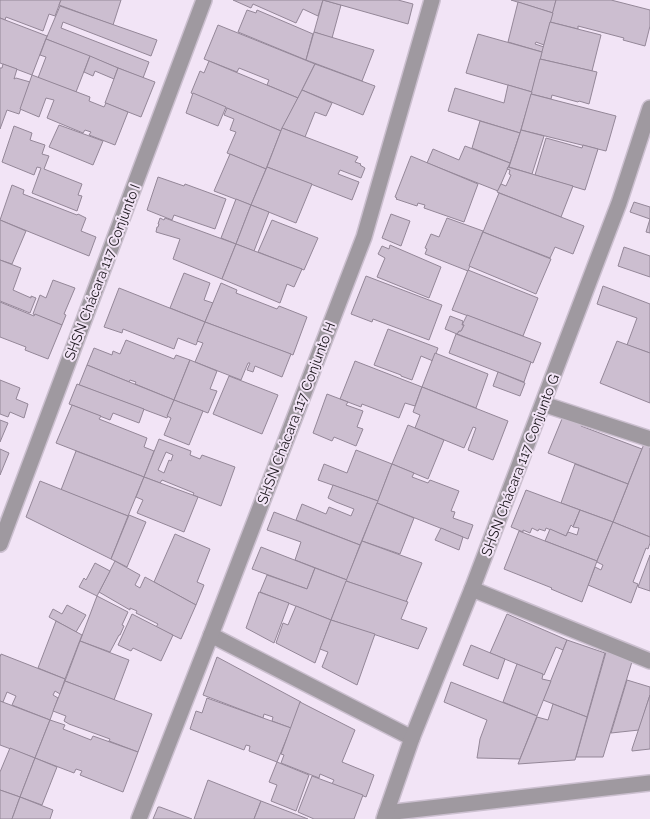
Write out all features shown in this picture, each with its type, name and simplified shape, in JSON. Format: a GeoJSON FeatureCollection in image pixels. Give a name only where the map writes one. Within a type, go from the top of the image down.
{"type":"FeatureCollection","features":[{"type":"Feature","properties":{"kind":"street","name":"SHSN Chácara 117 Conjunto I"},"geometry":{"type":"LineString","coordinates":[[0,544],[204,0]]}},
{"type":"Feature","properties":{"kind":"street","name":"SHSN Chácara 117 Conjunto H"},"geometry":{"type":"LineString","coordinates":[[139,819],[212,635],[364,238],[432,0]]}},
{"type":"Feature","properties":{"kind":"street","name":"SHSN Chácara 117 Conjunto G"},"geometry":{"type":"LineString","coordinates":[[385,816],[412,738],[472,589],[619,203],[650,108]]}},
{"type":"Feature","properties":{"kind":"street"},"geometry":{"type":"LineString","coordinates":[[543,404],[650,439]]}},
{"type":"Feature","properties":{"kind":"street"},"geometry":{"type":"LineString","coordinates":[[472,589],[650,661]]}},
{"type":"Feature","properties":{"kind":"street"},"geometry":{"type":"LineString","coordinates":[[212,635],[412,738]]}},
{"type":"Feature","properties":{"kind":"street"},"geometry":{"type":"LineString","coordinates":[[385,816],[650,783]]}},
{"type":"Feature","properties":{"kind":"building"},"geometry":{"type":"Polygon","coordinates":[[[0,0],[61,0],[55,16],[49,14],[43,31],[6,17],[5,20],[0,18],[0,0]]]}},
{"type":"Feature","properties":{"kind":"building"},"geometry":{"type":"Polygon","coordinates":[[[61,0],[121,0],[113,25],[59,5],[61,0]]]}},
{"type":"Feature","properties":{"kind":"building"},"geometry":{"type":"Polygon","coordinates":[[[233,0],[323,0],[318,16],[303,9],[296,23],[253,4],[251,8],[233,0]]]}},
{"type":"Feature","properties":{"kind":"building"},"geometry":{"type":"Polygon","coordinates":[[[323,0],[341,5],[332,38],[314,32],[323,0]]]}},
{"type":"Feature","properties":{"kind":"building"},"geometry":{"type":"Polygon","coordinates":[[[323,0],[398,0],[413,4],[408,24],[323,0]]]}},
{"type":"Feature","properties":{"kind":"building"},"geometry":{"type":"Polygon","coordinates":[[[511,0],[556,0],[553,13],[511,0]]]}},
{"type":"Feature","properties":{"kind":"building"},"geometry":{"type":"Polygon","coordinates":[[[556,0],[611,0],[650,10],[650,26],[645,46],[623,40],[624,38],[578,26],[578,29],[550,22],[556,0]]]}},
{"type":"Feature","properties":{"kind":"building"},"geometry":{"type":"Polygon","coordinates":[[[518,2],[553,13],[544,45],[536,42],[535,44],[544,47],[542,52],[508,42],[518,2]]]}},
{"type":"Feature","properties":{"kind":"building"},"geometry":{"type":"Polygon","coordinates":[[[60,6],[157,40],[151,56],[63,22],[61,28],[149,62],[143,78],[46,39],[60,6]]]}},
{"type":"Feature","properties":{"kind":"building"},"geometry":{"type":"Polygon","coordinates":[[[247,10],[256,13],[257,10],[313,34],[306,60],[238,32],[247,10]]]}},
{"type":"Feature","properties":{"kind":"building"},"geometry":{"type":"Polygon","coordinates":[[[0,18],[47,36],[32,75],[0,63],[0,18]]]}},
{"type":"Feature","properties":{"kind":"building"},"geometry":{"type":"Polygon","coordinates":[[[550,22],[601,35],[592,71],[540,59],[550,22]]]}},
{"type":"Feature","properties":{"kind":"building"},"geometry":{"type":"Polygon","coordinates":[[[218,25],[315,64],[298,98],[267,85],[269,80],[239,68],[237,72],[204,59],[218,25]]]}},
{"type":"Feature","properties":{"kind":"building"},"geometry":{"type":"Polygon","coordinates":[[[314,32],[374,50],[362,81],[306,60],[314,32]]]}},
{"type":"Feature","properties":{"kind":"building"},"geometry":{"type":"Polygon","coordinates":[[[478,34],[542,52],[532,92],[466,73],[478,34]]]}},
{"type":"Feature","properties":{"kind":"building"},"geometry":{"type":"Polygon","coordinates":[[[46,39],[90,56],[76,92],[38,78],[46,57],[40,55],[46,39]]]}},
{"type":"Feature","properties":{"kind":"building"},"geometry":{"type":"Polygon","coordinates":[[[90,56],[118,68],[114,79],[95,71],[93,76],[84,72],[90,56]]]}},
{"type":"Feature","properties":{"kind":"building"},"geometry":{"type":"Polygon","coordinates":[[[540,59],[597,72],[589,104],[552,95],[551,99],[531,94],[540,59]]]}},
{"type":"Feature","properties":{"kind":"building"},"geometry":{"type":"Polygon","coordinates":[[[209,61],[298,98],[281,131],[191,93],[200,71],[204,73],[209,61]]]}},
{"type":"Feature","properties":{"kind":"building"},"geometry":{"type":"Polygon","coordinates":[[[3,64],[17,69],[14,79],[30,82],[19,114],[7,110],[0,129],[0,68],[2,68],[3,64]]]}},
{"type":"Feature","properties":{"kind":"building"},"geometry":{"type":"Polygon","coordinates":[[[315,64],[375,86],[363,115],[302,90],[315,64]]]}},
{"type":"Feature","properties":{"kind":"building"},"geometry":{"type":"Polygon","coordinates":[[[118,68],[155,82],[141,117],[105,103],[118,68]]]}},
{"type":"Feature","properties":{"kind":"building"},"geometry":{"type":"Polygon","coordinates":[[[32,75],[90,97],[89,101],[104,107],[106,103],[128,112],[115,145],[89,135],[91,132],[85,130],[83,133],[47,118],[54,100],[46,98],[39,117],[20,109],[32,75]]]}},
{"type":"Feature","properties":{"kind":"building"},"geometry":{"type":"Polygon","coordinates":[[[508,85],[532,92],[520,133],[448,111],[455,88],[504,103],[508,85]]]}},
{"type":"Feature","properties":{"kind":"building"},"geometry":{"type":"Polygon","coordinates":[[[302,90],[332,103],[326,116],[315,112],[305,137],[282,128],[302,90]]]}},
{"type":"Feature","properties":{"kind":"building"},"geometry":{"type":"Polygon","coordinates":[[[193,93],[226,107],[218,126],[186,113],[193,93]]]}},
{"type":"Feature","properties":{"kind":"building"},"geometry":{"type":"Polygon","coordinates":[[[531,94],[616,116],[606,151],[521,130],[531,94]]]}},
{"type":"Feature","properties":{"kind":"building"},"geometry":{"type":"Polygon","coordinates":[[[227,108],[281,131],[266,169],[227,153],[236,132],[230,130],[234,119],[224,115],[227,108]]]}},
{"type":"Feature","properties":{"kind":"building"},"geometry":{"type":"Polygon","coordinates":[[[480,121],[520,133],[510,163],[472,148],[480,121]]]}},
{"type":"Feature","properties":{"kind":"building"},"geometry":{"type":"Polygon","coordinates":[[[59,125],[103,141],[93,165],[49,147],[59,125]]]}},
{"type":"Feature","properties":{"kind":"building"},"geometry":{"type":"Polygon","coordinates":[[[14,126],[32,133],[30,140],[45,145],[42,154],[49,156],[44,169],[82,184],[78,195],[82,196],[77,211],[32,193],[41,168],[37,167],[34,175],[2,162],[14,126]]]}},
{"type":"Feature","properties":{"kind":"building"},"geometry":{"type":"Polygon","coordinates":[[[282,128],[358,157],[355,162],[365,168],[361,178],[340,170],[338,174],[359,182],[352,200],[267,167],[282,128]]]}},
{"type":"Feature","properties":{"kind":"building"},"geometry":{"type":"Polygon","coordinates":[[[521,130],[544,136],[532,174],[509,167],[521,130]]]}},
{"type":"Feature","properties":{"kind":"building"},"geometry":{"type":"Polygon","coordinates":[[[546,138],[582,148],[583,145],[598,149],[585,190],[535,175],[546,138]]]}},
{"type":"Feature","properties":{"kind":"building"},"geometry":{"type":"Polygon","coordinates":[[[465,146],[510,163],[498,191],[427,163],[433,149],[459,160],[465,146]]]}},
{"type":"Feature","properties":{"kind":"building"},"geometry":{"type":"Polygon","coordinates":[[[230,154],[266,169],[251,205],[214,191],[230,154]]]}},
{"type":"Feature","properties":{"kind":"building"},"geometry":{"type":"Polygon","coordinates":[[[411,156],[478,184],[464,222],[424,208],[425,205],[418,203],[417,206],[396,199],[395,197],[411,156]]]}},
{"type":"Feature","properties":{"kind":"building"},"geometry":{"type":"Polygon","coordinates":[[[267,167],[312,184],[296,223],[251,205],[267,167]]]}},
{"type":"Feature","properties":{"kind":"building"},"geometry":{"type":"Polygon","coordinates":[[[508,167],[573,186],[561,217],[497,192],[501,184],[506,186],[511,175],[509,174],[510,170],[507,169],[508,167]]]}},
{"type":"Feature","properties":{"kind":"building"},"geometry":{"type":"Polygon","coordinates":[[[158,177],[184,186],[185,184],[226,199],[215,229],[174,215],[172,220],[147,210],[158,177]]]}},
{"type":"Feature","properties":{"kind":"building"},"geometry":{"type":"Polygon","coordinates":[[[12,185],[24,190],[23,194],[86,218],[81,231],[96,237],[89,256],[0,220],[12,185]]]}},
{"type":"Feature","properties":{"kind":"building"},"geometry":{"type":"Polygon","coordinates":[[[499,193],[584,226],[573,254],[555,247],[550,258],[483,232],[499,193]]]}},
{"type":"Feature","properties":{"kind":"building"},"geometry":{"type":"Polygon","coordinates":[[[236,199],[251,205],[236,244],[221,238],[236,199]]]}},
{"type":"Feature","properties":{"kind":"building"},"geometry":{"type":"Polygon","coordinates":[[[634,202],[650,207],[650,219],[630,212],[634,202]]]}},
{"type":"Feature","properties":{"kind":"building"},"geometry":{"type":"Polygon","coordinates":[[[251,205],[269,212],[254,251],[236,244],[251,205]]]}},
{"type":"Feature","properties":{"kind":"building"},"geometry":{"type":"Polygon","coordinates":[[[391,214],[410,221],[401,246],[382,238],[391,214]]]}},
{"type":"Feature","properties":{"kind":"building"},"geometry":{"type":"Polygon","coordinates":[[[160,218],[164,220],[165,218],[236,244],[222,279],[173,259],[180,239],[156,232],[160,218]]]}},
{"type":"Feature","properties":{"kind":"building"},"geometry":{"type":"Polygon","coordinates":[[[447,218],[483,231],[468,271],[425,254],[427,249],[425,248],[431,234],[439,237],[447,218]]]}},
{"type":"Feature","properties":{"kind":"building"},"geometry":{"type":"Polygon","coordinates":[[[650,219],[650,233],[646,232],[650,219]]]}},
{"type":"Feature","properties":{"kind":"building"},"geometry":{"type":"Polygon","coordinates":[[[0,220],[26,231],[12,264],[0,260],[0,220]]]}},
{"type":"Feature","properties":{"kind":"building"},"geometry":{"type":"Polygon","coordinates":[[[272,220],[318,238],[304,270],[258,252],[272,220]]]}},
{"type":"Feature","properties":{"kind":"building"},"geometry":{"type":"Polygon","coordinates":[[[483,232],[551,259],[536,294],[469,266],[483,232]]]}},
{"type":"Feature","properties":{"kind":"building"},"geometry":{"type":"Polygon","coordinates":[[[236,244],[302,269],[294,287],[287,284],[280,303],[222,279],[236,244]]]}},
{"type":"Feature","properties":{"kind":"building"},"geometry":{"type":"Polygon","coordinates":[[[390,245],[441,267],[429,298],[377,277],[385,258],[378,254],[382,246],[389,249],[390,245]]]}},
{"type":"Feature","properties":{"kind":"building"},"geometry":{"type":"Polygon","coordinates":[[[624,247],[650,256],[650,277],[618,266],[624,247]]]}},
{"type":"Feature","properties":{"kind":"building"},"geometry":{"type":"Polygon","coordinates":[[[0,260],[21,268],[13,290],[31,298],[31,296],[36,298],[30,313],[0,301],[0,260]]]}},
{"type":"Feature","properties":{"kind":"building"},"geometry":{"type":"Polygon","coordinates":[[[468,270],[538,298],[523,336],[452,310],[468,270]]]}},
{"type":"Feature","properties":{"kind":"building"},"geometry":{"type":"Polygon","coordinates":[[[184,273],[210,283],[204,300],[213,303],[205,322],[170,308],[184,273]]]}},
{"type":"Feature","properties":{"kind":"building"},"geometry":{"type":"Polygon","coordinates":[[[366,276],[442,305],[429,340],[373,319],[372,322],[351,314],[366,276]]]}},
{"type":"Feature","properties":{"kind":"building"},"geometry":{"type":"Polygon","coordinates":[[[53,280],[75,288],[64,314],[66,315],[62,325],[33,314],[40,295],[46,298],[53,280]]]}},
{"type":"Feature","properties":{"kind":"building"},"geometry":{"type":"Polygon","coordinates":[[[221,283],[237,290],[236,293],[277,309],[279,306],[307,317],[293,355],[205,322],[221,283]]]}},
{"type":"Feature","properties":{"kind":"building"},"geometry":{"type":"Polygon","coordinates":[[[603,286],[650,304],[650,353],[627,345],[637,318],[597,304],[603,286]]]}},
{"type":"Feature","properties":{"kind":"building"},"geometry":{"type":"Polygon","coordinates":[[[119,288],[205,322],[196,345],[178,338],[174,349],[123,329],[122,333],[104,327],[119,288]]]}},
{"type":"Feature","properties":{"kind":"building"},"geometry":{"type":"Polygon","coordinates":[[[0,302],[62,325],[48,359],[25,350],[26,347],[0,337],[0,302]]]}},
{"type":"Feature","properties":{"kind":"building"},"geometry":{"type":"Polygon","coordinates":[[[467,315],[541,343],[533,363],[457,334],[461,331],[467,315]]]}},
{"type":"Feature","properties":{"kind":"building"},"geometry":{"type":"Polygon","coordinates":[[[450,316],[463,321],[462,325],[464,325],[457,334],[445,329],[450,316]]]}},
{"type":"Feature","properties":{"kind":"building"},"geometry":{"type":"Polygon","coordinates":[[[205,322],[291,354],[282,377],[255,366],[253,372],[247,370],[250,363],[248,363],[241,380],[195,362],[203,343],[197,341],[205,322]]]}},
{"type":"Feature","properties":{"kind":"building"},"geometry":{"type":"Polygon","coordinates":[[[388,329],[438,348],[433,361],[421,356],[412,380],[374,365],[388,329]]]}},
{"type":"Feature","properties":{"kind":"building"},"geometry":{"type":"Polygon","coordinates":[[[456,334],[531,362],[524,382],[449,353],[456,334]]]}},
{"type":"Feature","properties":{"kind":"building"},"geometry":{"type":"Polygon","coordinates":[[[126,340],[174,359],[176,355],[190,360],[174,400],[135,384],[136,382],[130,380],[129,382],[87,365],[94,348],[112,355],[113,351],[120,354],[126,340]]]}},
{"type":"Feature","properties":{"kind":"building"},"geometry":{"type":"Polygon","coordinates":[[[617,341],[650,353],[650,403],[600,383],[617,341]]]}},
{"type":"Feature","properties":{"kind":"building"},"geometry":{"type":"Polygon","coordinates":[[[435,353],[488,374],[476,408],[422,387],[435,353]]]}},
{"type":"Feature","properties":{"kind":"building"},"geometry":{"type":"Polygon","coordinates":[[[190,360],[217,371],[210,389],[217,391],[208,413],[174,400],[190,360]]]}},
{"type":"Feature","properties":{"kind":"building"},"geometry":{"type":"Polygon","coordinates":[[[355,361],[422,387],[415,406],[405,403],[399,418],[362,404],[361,407],[340,399],[355,361]]]}},
{"type":"Feature","properties":{"kind":"building"},"geometry":{"type":"Polygon","coordinates":[[[87,365],[174,400],[167,418],[79,385],[87,365]]]}},
{"type":"Feature","properties":{"kind":"building"},"geometry":{"type":"Polygon","coordinates":[[[498,372],[525,383],[520,396],[493,386],[498,372]]]}},
{"type":"Feature","properties":{"kind":"building"},"geometry":{"type":"Polygon","coordinates":[[[229,376],[278,395],[262,434],[213,414],[229,376]]]}},
{"type":"Feature","properties":{"kind":"building"},"geometry":{"type":"Polygon","coordinates":[[[0,380],[20,388],[16,399],[28,404],[24,418],[10,412],[8,417],[0,414],[0,380]]]}},
{"type":"Feature","properties":{"kind":"building"},"geometry":{"type":"Polygon","coordinates":[[[77,384],[144,409],[139,423],[113,413],[110,420],[69,404],[77,384]]]}},
{"type":"Feature","properties":{"kind":"building"},"geometry":{"type":"Polygon","coordinates":[[[422,387],[508,421],[493,460],[468,450],[476,428],[473,427],[464,448],[415,428],[420,415],[413,412],[422,387]]]}},
{"type":"Feature","properties":{"kind":"building"},"geometry":{"type":"Polygon","coordinates":[[[327,394],[348,402],[346,405],[363,411],[357,427],[363,429],[356,446],[334,437],[332,441],[313,433],[327,394]]]}},
{"type":"Feature","properties":{"kind":"building"},"geometry":{"type":"Polygon","coordinates":[[[174,400],[203,411],[189,445],[164,435],[171,418],[167,416],[174,400]]]}},
{"type":"Feature","properties":{"kind":"building"},"geometry":{"type":"Polygon","coordinates":[[[72,405],[101,416],[99,419],[147,438],[144,447],[154,451],[144,477],[56,443],[72,405]]]}},
{"type":"Feature","properties":{"kind":"building"},"geometry":{"type":"Polygon","coordinates":[[[564,414],[583,422],[581,426],[642,449],[628,484],[548,453],[564,414]]]}},
{"type":"Feature","properties":{"kind":"building"},"geometry":{"type":"Polygon","coordinates":[[[0,420],[8,423],[0,442],[0,420]]]}},
{"type":"Feature","properties":{"kind":"building"},"geometry":{"type":"Polygon","coordinates":[[[408,425],[444,440],[428,479],[392,464],[408,425]]]}},
{"type":"Feature","properties":{"kind":"building"},"geometry":{"type":"Polygon","coordinates":[[[159,439],[191,451],[190,455],[200,459],[202,455],[235,467],[221,506],[162,480],[160,483],[144,477],[159,439]],[[166,452],[158,470],[164,473],[173,455],[166,452]]]}},
{"type":"Feature","properties":{"kind":"building"},"geometry":{"type":"Polygon","coordinates":[[[644,444],[650,447],[650,537],[613,522],[644,444]]]}},
{"type":"Feature","properties":{"kind":"building"},"geometry":{"type":"Polygon","coordinates":[[[0,449],[9,453],[0,475],[0,449]]]}},
{"type":"Feature","properties":{"kind":"building"},"geometry":{"type":"Polygon","coordinates":[[[356,450],[392,464],[378,501],[318,480],[324,464],[347,473],[356,450]]]}},
{"type":"Feature","properties":{"kind":"building"},"geometry":{"type":"Polygon","coordinates":[[[76,451],[144,477],[128,516],[61,490],[76,451]]]}},
{"type":"Feature","properties":{"kind":"building"},"geometry":{"type":"Polygon","coordinates":[[[392,464],[414,473],[412,477],[428,483],[430,480],[459,491],[451,511],[455,512],[453,518],[473,525],[468,539],[377,503],[392,464]]]}},
{"type":"Feature","properties":{"kind":"building"},"geometry":{"type":"Polygon","coordinates":[[[575,464],[628,484],[613,522],[561,503],[575,464]]]}},
{"type":"Feature","properties":{"kind":"building"},"geometry":{"type":"Polygon","coordinates":[[[144,477],[198,497],[184,532],[137,513],[143,500],[136,497],[144,477]]]}},
{"type":"Feature","properties":{"kind":"building"},"geometry":{"type":"Polygon","coordinates":[[[40,481],[128,516],[111,559],[26,517],[40,481]]]}},
{"type":"Feature","properties":{"kind":"building"},"geometry":{"type":"Polygon","coordinates":[[[333,485],[378,501],[360,545],[296,520],[302,504],[326,514],[329,507],[351,516],[354,509],[328,498],[333,485]]]}},
{"type":"Feature","properties":{"kind":"building"},"geometry":{"type":"Polygon","coordinates":[[[526,490],[580,510],[573,527],[571,525],[566,536],[546,528],[545,531],[539,529],[538,531],[532,528],[530,533],[511,527],[526,490]]]}},
{"type":"Feature","properties":{"kind":"building"},"geometry":{"type":"Polygon","coordinates":[[[377,503],[414,518],[400,554],[362,541],[377,503]]]}},
{"type":"Feature","properties":{"kind":"building"},"geometry":{"type":"Polygon","coordinates":[[[580,510],[613,522],[597,561],[545,541],[550,529],[566,536],[568,532],[577,535],[579,528],[573,527],[580,510]]]}},
{"type":"Feature","properties":{"kind":"building"},"geometry":{"type":"Polygon","coordinates":[[[274,512],[360,545],[347,580],[295,560],[301,542],[267,530],[274,512]]]}},
{"type":"Feature","properties":{"kind":"building"},"geometry":{"type":"Polygon","coordinates":[[[129,515],[146,522],[127,567],[111,559],[129,515]]]}},
{"type":"Feature","properties":{"kind":"building"},"geometry":{"type":"Polygon","coordinates":[[[613,522],[650,537],[648,549],[646,548],[633,582],[638,584],[631,603],[588,585],[595,567],[601,570],[603,565],[597,561],[613,522]]]}},
{"type":"Feature","properties":{"kind":"building"},"geometry":{"type":"Polygon","coordinates":[[[441,528],[463,537],[459,550],[435,540],[441,528]]]}},
{"type":"Feature","properties":{"kind":"building"},"geometry":{"type":"Polygon","coordinates":[[[519,531],[597,561],[582,602],[504,569],[519,531]]]}},
{"type":"Feature","properties":{"kind":"building"},"geometry":{"type":"Polygon","coordinates":[[[175,534],[210,549],[197,582],[204,585],[196,605],[154,582],[175,534]]]}},
{"type":"Feature","properties":{"kind":"building"},"geometry":{"type":"Polygon","coordinates":[[[362,541],[422,563],[406,602],[346,581],[362,541]]]}},
{"type":"Feature","properties":{"kind":"building"},"geometry":{"type":"Polygon","coordinates":[[[261,547],[315,568],[307,589],[252,569],[261,547]]]}},
{"type":"Feature","properties":{"kind":"building"},"geometry":{"type":"Polygon","coordinates":[[[650,555],[650,591],[638,587],[650,555]]]}},
{"type":"Feature","properties":{"kind":"building"},"geometry":{"type":"Polygon","coordinates":[[[115,561],[140,575],[135,585],[140,588],[145,577],[196,605],[181,639],[156,627],[158,624],[136,613],[137,611],[130,608],[130,610],[99,592],[115,561]]]}},
{"type":"Feature","properties":{"kind":"building"},"geometry":{"type":"Polygon","coordinates":[[[95,563],[110,571],[97,596],[79,587],[84,578],[86,580],[95,563]]]}},
{"type":"Feature","properties":{"kind":"building"},"geometry":{"type":"Polygon","coordinates":[[[315,568],[347,580],[331,620],[260,592],[267,575],[307,589],[315,568]]]}},
{"type":"Feature","properties":{"kind":"building"},"geometry":{"type":"Polygon","coordinates":[[[346,581],[408,602],[401,619],[427,628],[418,649],[331,620],[346,581]]]}},
{"type":"Feature","properties":{"kind":"building"},"geometry":{"type":"Polygon","coordinates":[[[259,592],[289,603],[274,643],[246,628],[259,592]]]}},
{"type":"Feature","properties":{"kind":"building"},"geometry":{"type":"Polygon","coordinates":[[[97,596],[128,612],[120,635],[110,652],[80,641],[97,596]]]}},
{"type":"Feature","properties":{"kind":"building"},"geometry":{"type":"Polygon","coordinates":[[[67,605],[86,615],[76,632],[49,617],[53,609],[62,614],[67,605]]]}},
{"type":"Feature","properties":{"kind":"building"},"geometry":{"type":"Polygon","coordinates":[[[296,606],[331,620],[315,663],[276,643],[283,623],[288,625],[296,606]]]}},
{"type":"Feature","properties":{"kind":"building"},"geometry":{"type":"Polygon","coordinates":[[[132,614],[173,635],[161,661],[133,648],[131,651],[118,645],[132,614]]]}},
{"type":"Feature","properties":{"kind":"building"},"geometry":{"type":"Polygon","coordinates":[[[507,614],[567,640],[563,650],[556,647],[544,675],[490,653],[507,614]]]}},
{"type":"Feature","properties":{"kind":"building"},"geometry":{"type":"Polygon","coordinates":[[[331,620],[375,634],[357,685],[322,667],[328,652],[320,649],[331,620]]]}},
{"type":"Feature","properties":{"kind":"building"},"geometry":{"type":"Polygon","coordinates":[[[56,621],[82,635],[65,679],[38,668],[56,621]]]}},
{"type":"Feature","properties":{"kind":"building"},"geometry":{"type":"Polygon","coordinates":[[[567,640],[605,653],[587,717],[543,700],[567,640]]]}},
{"type":"Feature","properties":{"kind":"building"},"geometry":{"type":"Polygon","coordinates":[[[80,641],[129,660],[114,700],[65,681],[80,641]]]}},
{"type":"Feature","properties":{"kind":"building"},"geometry":{"type":"Polygon","coordinates":[[[471,645],[505,659],[498,679],[463,665],[471,645]]]}},
{"type":"Feature","properties":{"kind":"building"},"geometry":{"type":"Polygon","coordinates":[[[606,652],[632,661],[631,665],[603,757],[576,757],[606,652]]]}},
{"type":"Feature","properties":{"kind":"building"},"geometry":{"type":"Polygon","coordinates":[[[1,654],[65,679],[60,694],[55,691],[53,695],[58,698],[50,720],[12,705],[16,696],[7,692],[3,702],[0,701],[1,654]]]}},
{"type":"Feature","properties":{"kind":"building"},"geometry":{"type":"Polygon","coordinates":[[[217,657],[301,702],[291,728],[272,721],[273,717],[264,714],[263,718],[203,695],[217,657]]]}},
{"type":"Feature","properties":{"kind":"building"},"geometry":{"type":"Polygon","coordinates":[[[517,664],[543,674],[542,679],[551,681],[537,716],[503,702],[517,664]]]}},
{"type":"Feature","properties":{"kind":"building"},"geometry":{"type":"Polygon","coordinates":[[[627,680],[650,687],[650,695],[639,730],[611,733],[627,680]]]}},
{"type":"Feature","properties":{"kind":"building"},"geometry":{"type":"Polygon","coordinates":[[[65,681],[152,714],[138,752],[109,741],[110,739],[69,724],[64,721],[66,716],[53,711],[65,681]]]}},
{"type":"Feature","properties":{"kind":"building"},"geometry":{"type":"Polygon","coordinates":[[[451,682],[537,716],[520,759],[477,758],[480,739],[487,720],[444,702],[451,682]]]}},
{"type":"Feature","properties":{"kind":"building"},"geometry":{"type":"Polygon","coordinates":[[[650,695],[650,749],[632,751],[632,749],[650,695]]]}},
{"type":"Feature","properties":{"kind":"building"},"geometry":{"type":"Polygon","coordinates":[[[207,698],[291,728],[277,762],[249,751],[250,746],[246,745],[244,750],[190,729],[196,711],[202,713],[207,698]]]}},
{"type":"Feature","properties":{"kind":"building"},"geometry":{"type":"Polygon","coordinates":[[[0,701],[50,720],[35,758],[0,745],[0,701]]]}},
{"type":"Feature","properties":{"kind":"building"},"geometry":{"type":"Polygon","coordinates":[[[300,702],[355,730],[342,762],[374,775],[366,797],[332,784],[334,780],[320,774],[319,778],[281,763],[284,755],[281,754],[300,702]]]}},
{"type":"Feature","properties":{"kind":"building"},"geometry":{"type":"Polygon","coordinates":[[[553,704],[587,717],[575,760],[518,764],[537,717],[548,720],[553,704]]]}},
{"type":"Feature","properties":{"kind":"building"},"geometry":{"type":"Polygon","coordinates":[[[50,720],[65,725],[63,729],[91,740],[93,736],[138,752],[123,792],[80,775],[82,771],[76,769],[74,773],[35,758],[50,720]]]}},
{"type":"Feature","properties":{"kind":"building"},"geometry":{"type":"Polygon","coordinates":[[[10,748],[35,758],[20,797],[0,790],[0,772],[10,748]]]}},
{"type":"Feature","properties":{"kind":"building"},"geometry":{"type":"Polygon","coordinates":[[[35,758],[57,767],[42,805],[20,797],[35,758]]]}},
{"type":"Feature","properties":{"kind":"building"},"geometry":{"type":"Polygon","coordinates":[[[277,762],[309,775],[296,811],[271,801],[277,785],[269,782],[277,762]]]}},
{"type":"Feature","properties":{"kind":"building"},"geometry":{"type":"Polygon","coordinates":[[[312,776],[363,795],[354,819],[314,819],[298,812],[312,776]]]}},
{"type":"Feature","properties":{"kind":"building"},"geometry":{"type":"Polygon","coordinates":[[[208,780],[261,801],[254,819],[194,819],[208,780]]]}},
{"type":"Feature","properties":{"kind":"building"},"geometry":{"type":"Polygon","coordinates":[[[0,790],[20,797],[12,819],[0,819],[0,790]]]}},
{"type":"Feature","properties":{"kind":"building"},"geometry":{"type":"Polygon","coordinates":[[[20,797],[53,810],[50,819],[12,819],[20,797]]]}},
{"type":"Feature","properties":{"kind":"building"},"geometry":{"type":"Polygon","coordinates":[[[261,801],[308,819],[254,819],[261,801]]]}},
{"type":"Feature","properties":{"kind":"building"},"geometry":{"type":"Polygon","coordinates":[[[158,807],[160,807],[192,819],[153,819],[158,807]]]}}]}
